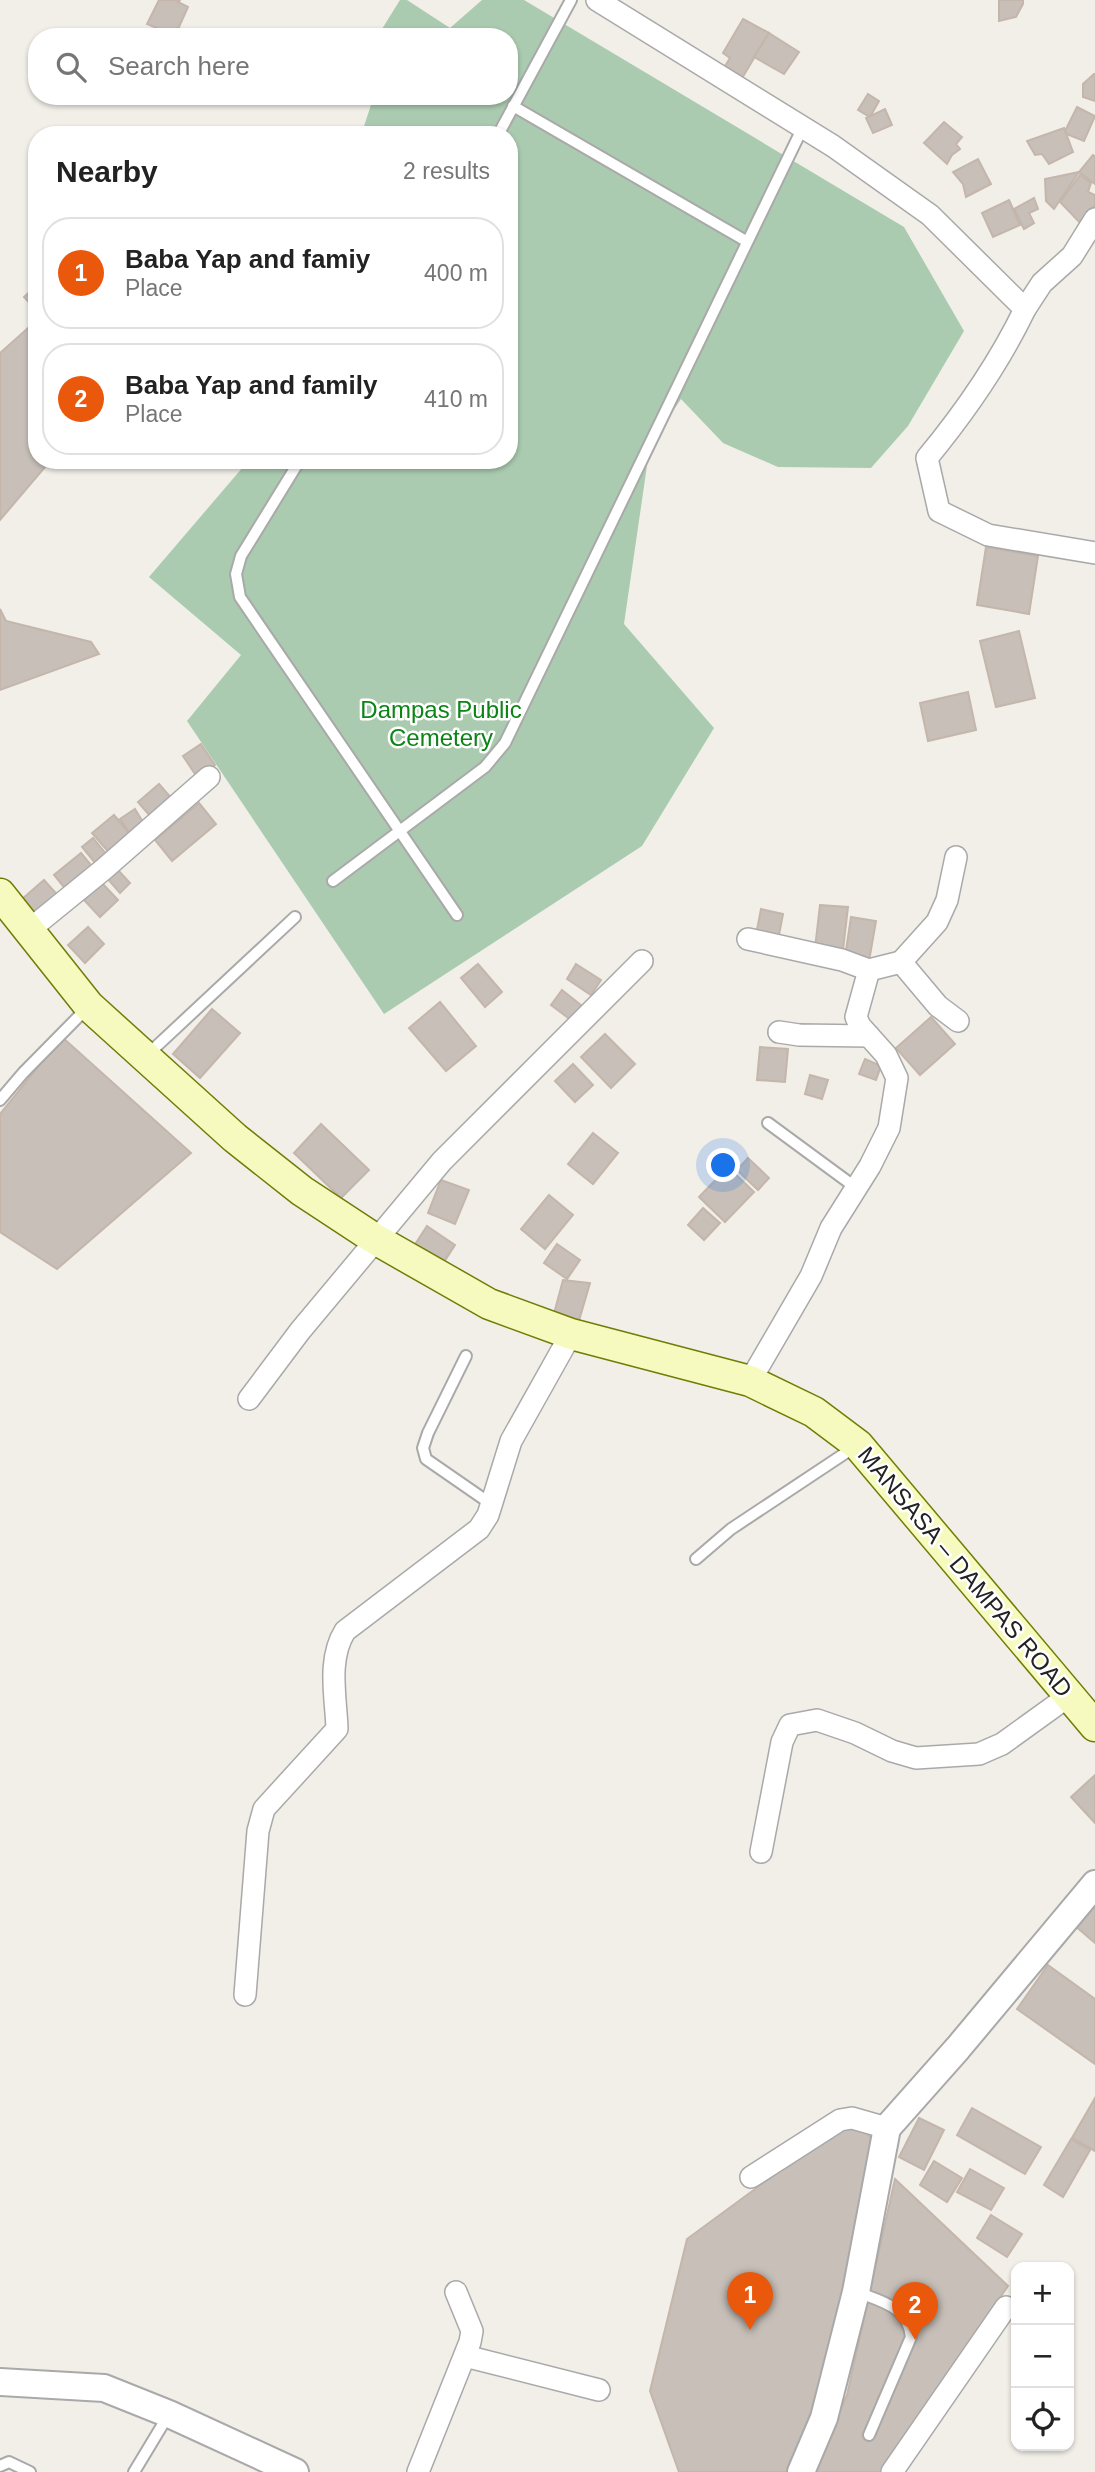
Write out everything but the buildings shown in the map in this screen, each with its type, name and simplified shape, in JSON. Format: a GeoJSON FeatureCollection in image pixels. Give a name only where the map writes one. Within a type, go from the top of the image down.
{"type":"FeatureCollection","features":[{"type":"Feature","properties":{"kind":"main road","name":"MANSASA – DAMPAS ROAD"},"geometry":{"type":"LineString","coordinates":[[0,894],[89,1006],[235,1138],[293,1184],[375,1239],[489,1304],[571,1335],[750,1381],[814,1412],[859,1445],[1095,1726]]}},
{"type":"Feature","properties":{"kind":"street"},"geometry":{"type":"LineString","coordinates":[[597,0],[833,146],[930,215],[1025,309]]}},
{"type":"Feature","properties":{"kind":"street"},"geometry":{"type":"LineString","coordinates":[[1095,219],[1072,256],[1042,283],[964,414],[927,458],[939,512],[988,535],[1095,553]]}},
{"type":"Feature","properties":{"kind":"street"},"geometry":{"type":"LineString","coordinates":[[29,930],[209,777]]}},
{"type":"Feature","properties":{"kind":"street"},"geometry":{"type":"LineString","coordinates":[[748,939],[842,960],[869,970],[901,962],[937,922],[947,900],[956,857]]}},
{"type":"Feature","properties":{"kind":"street"},"geometry":{"type":"LineString","coordinates":[[248,1399],[300,1331],[442,1161],[642,961]]}},
{"type":"Feature","properties":{"kind":"street"},"geometry":{"type":"LineString","coordinates":[[901,962],[929,998],[958,1021]]}},
{"type":"Feature","properties":{"kind":"street"},"geometry":{"type":"LineString","coordinates":[[750,1381],[811,1276],[831,1228],[870,1166],[889,1128],[897,1078],[886,1055],[860,1026],[856,1017],[869,970]]}},
{"type":"Feature","properties":{"kind":"street"},"geometry":{"type":"LineString","coordinates":[[779,1032],[799,1035],[869,1036]]}},
{"type":"Feature","properties":{"kind":"street"},"geometry":{"type":"LineString","coordinates":[[244,1995],[258,1831],[264,1809],[337,1730],[333,1663],[338,1642],[345,1631],[479,1529],[488,1515],[511,1441],[571,1335]]}},
{"type":"Feature","properties":{"kind":"street"},"geometry":{"type":"LineString","coordinates":[[761,1852],[782,1742],[790,1725],[817,1720],[916,1758],[979,1754],[1002,1744],[1070,1695]]}},
{"type":"Feature","properties":{"kind":"street"},"geometry":{"type":"LineString","coordinates":[[801,2472],[824,2418],[856,2292],[887,2128],[958,2048],[1095,1884]]}},
{"type":"Feature","properties":{"kind":"street"},"geometry":{"type":"LineString","coordinates":[[751,2178],[840,2120],[852,2118],[887,2128]]}},
{"type":"Feature","properties":{"kind":"street"},"geometry":{"type":"LineString","coordinates":[[418,2472],[466,2356],[472,2331],[456,2292]]}},
{"type":"Feature","properties":{"kind":"street"},"geometry":{"type":"LineString","coordinates":[[892,2472],[1006,2307]]}},
{"type":"Feature","properties":{"kind":"street"},"geometry":{"type":"LineString","coordinates":[[466,2356],[600,2390]]}},
{"type":"Feature","properties":{"kind":"street"},"geometry":{"type":"LineString","coordinates":[[0,2382],[104,2388],[169,2414],[295,2472]]}},
{"type":"Feature","properties":{"kind":"lane"},"geometry":{"type":"LineString","coordinates":[[518,97],[571,0]]}},
{"type":"Feature","properties":{"kind":"lane"},"geometry":{"type":"LineString","coordinates":[[503,126],[513,106],[746,241]]}},
{"type":"Feature","properties":{"kind":"lane"},"geometry":{"type":"LineString","coordinates":[[333,881],[485,767],[505,743],[803,127]]}},
{"type":"Feature","properties":{"kind":"lane"},"geometry":{"type":"LineString","coordinates":[[294,469],[241,556],[236,574],[240,597],[457,915]]}},
{"type":"Feature","properties":{"kind":"lane"},"geometry":{"type":"LineString","coordinates":[[145,1057],[295,917]]}},
{"type":"Feature","properties":{"kind":"lane"},"geometry":{"type":"LineString","coordinates":[[0,1100],[89,1006]]}},
{"type":"Feature","properties":{"kind":"lane"},"geometry":{"type":"LineString","coordinates":[[768,1122],[855,1187]]}},
{"type":"Feature","properties":{"kind":"lane"},"geometry":{"type":"LineString","coordinates":[[466,1356],[423,1448],[426,1459],[491,1504]]}},
{"type":"Feature","properties":{"kind":"lane"},"geometry":{"type":"LineString","coordinates":[[696,1559],[731,1529],[859,1445]]}},
{"type":"Feature","properties":{"kind":"lane"},"geometry":{"type":"LineString","coordinates":[[856,2292],[900,2311],[909,2322],[911,2337],[869,2435]]}},
{"type":"Feature","properties":{"kind":"lane"},"geometry":{"type":"LineString","coordinates":[[134,2472],[169,2414]]}},
{"type":"Feature","properties":{"kind":"lane"},"geometry":{"type":"LineString","coordinates":[[0,2466],[9,2462],[30,2472]]}},
{"type":"Feature","properties":{"kind":"green space","name":"Dampas Public Cemetery"},"geometry":{"type":"Polygon","coordinates":[[[400,0],[407,0],[450,28],[383,28],[400,0]]]}},
{"type":"Feature","properties":{"kind":"green space","name":"Dampas Public Cemetery"},"geometry":{"type":"Polygon","coordinates":[[[482,0],[524,0],[904,227],[964,331],[908,426],[871,468],[778,467],[723,443],[681,399],[650,445],[624,624],[714,728],[642,846],[384,1014],[187,721],[241,655],[149,577],[241,469],[518,469],[518,126],[364,126],[371,105],[518,105],[518,28],[450,28],[482,0]]]}},
{"type":"Feature","properties":{"kind":"place","name":"Baba Yap and famiy"},"geometry":{"type":"Point","coordinates":[750,2330]}},
{"type":"Feature","properties":{"kind":"place","name":"Baba Yap and family"},"geometry":{"type":"Point","coordinates":[915,2340]}}]}
